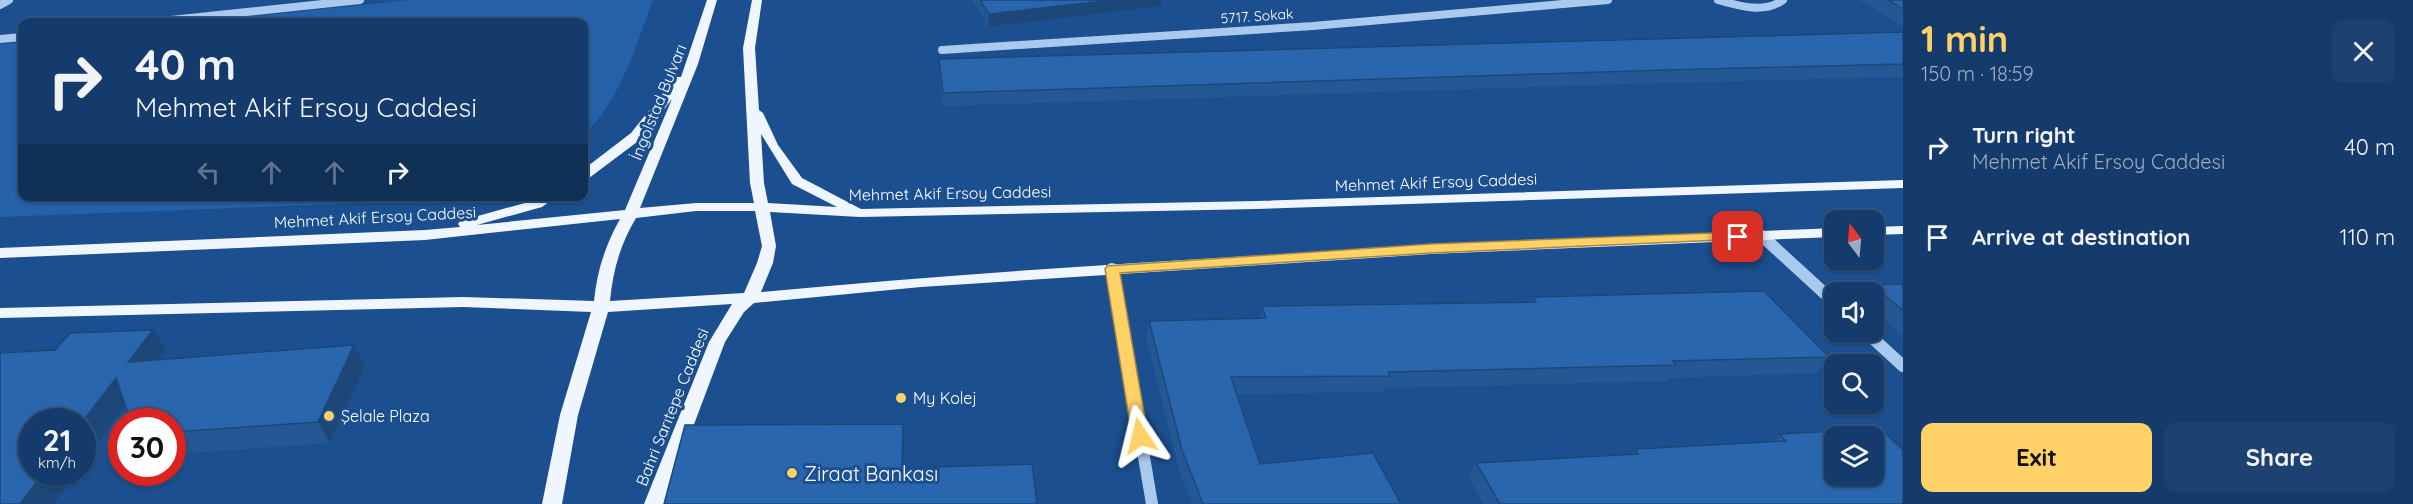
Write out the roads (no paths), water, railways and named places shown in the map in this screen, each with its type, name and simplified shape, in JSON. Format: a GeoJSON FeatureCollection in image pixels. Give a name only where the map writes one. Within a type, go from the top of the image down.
{"type":"FeatureCollection","features":[{"type":"Feature","properties":{"kind":"main road","name":"İngolstad Bulvarı"},"geometry":{"type":"LineString","coordinates":[[601,307],[605,271],[615,241],[630,215],[693,64],[712,0]]}},
{"type":"Feature","properties":{"kind":"main road"},"geometry":{"type":"LineString","coordinates":[[757,0],[749,48],[760,207]]}},
{"type":"Feature","properties":{"kind":"main road"},"geometry":{"type":"LineString","coordinates":[[588,172],[636,136],[693,64]]}},
{"type":"Feature","properties":{"kind":"main road"},"geometry":{"type":"LineString","coordinates":[[754,107],[772,145],[797,181],[860,213]]}},
{"type":"Feature","properties":{"kind":"main road","name":"Mehmet Akif Ersoy Caddesi"},"geometry":{"type":"LineString","coordinates":[[0,253],[425,235],[696,207],[760,207],[860,213],[1280,204],[1903,184]]}},
{"type":"Feature","properties":{"kind":"main road"},"geometry":{"type":"LineString","coordinates":[[425,235],[542,201]]}},
{"type":"Feature","properties":{"kind":"main road","name":"Bahri Sarıtepe Caddesi"},"geometry":{"type":"LineString","coordinates":[[654,504],[717,342],[738,308],[750,298],[765,264],[769,246],[760,207]]}},
{"type":"Feature","properties":{"kind":"main road"},"geometry":{"type":"LineString","coordinates":[[1884,231],[1903,230]]}},
{"type":"Feature","properties":{"kind":"main road"},"geometry":{"type":"LineString","coordinates":[[0,313],[462,302],[601,307],[750,298],[921,282],[1431,249],[1824,233]]}},
{"type":"Feature","properties":{"kind":"main road"},"geometry":{"type":"LineString","coordinates":[[552,504],[570,415],[601,307]]}},
{"type":"Feature","properties":{"kind":"street"},"geometry":{"type":"LineString","coordinates":[[0,4],[9,0]]}},
{"type":"Feature","properties":{"kind":"street"},"geometry":{"type":"LineString","coordinates":[[190,18],[360,0]]}},
{"type":"Feature","properties":{"kind":"street","name":"5717. Sokak"},"geometry":{"type":"LineString","coordinates":[[942,50],[1313,26],[1608,0]]}},
{"type":"Feature","properties":{"kind":"street"},"geometry":{"type":"LineString","coordinates":[[1718,0],[1756,7],[1771,6],[1783,0]]}},
{"type":"Feature","properties":{"kind":"street"},"geometry":{"type":"LineString","coordinates":[[0,39],[18,37]]}},
{"type":"Feature","properties":{"kind":"street"},"geometry":{"type":"LineString","coordinates":[[1762,236],[1824,293]]}},
{"type":"Feature","properties":{"kind":"street"},"geometry":{"type":"LineString","coordinates":[[1112,269],[1152,504]]}},
{"type":"Feature","properties":{"kind":"street"},"geometry":{"type":"LineString","coordinates":[[1877,342],[1903,366]]}},
{"type":"Feature","properties":{"kind":"place","name":"My Kolej"},"geometry":{"type":"Point","coordinates":[901,398]}},
{"type":"Feature","properties":{"kind":"place","name":"Şelale Plaza"},"geometry":{"type":"Point","coordinates":[329,416]}},
{"type":"Feature","properties":{"kind":"place","name":"Ziraat Bankası"},"geometry":{"type":"Point","coordinates":[792,473]}}]}
